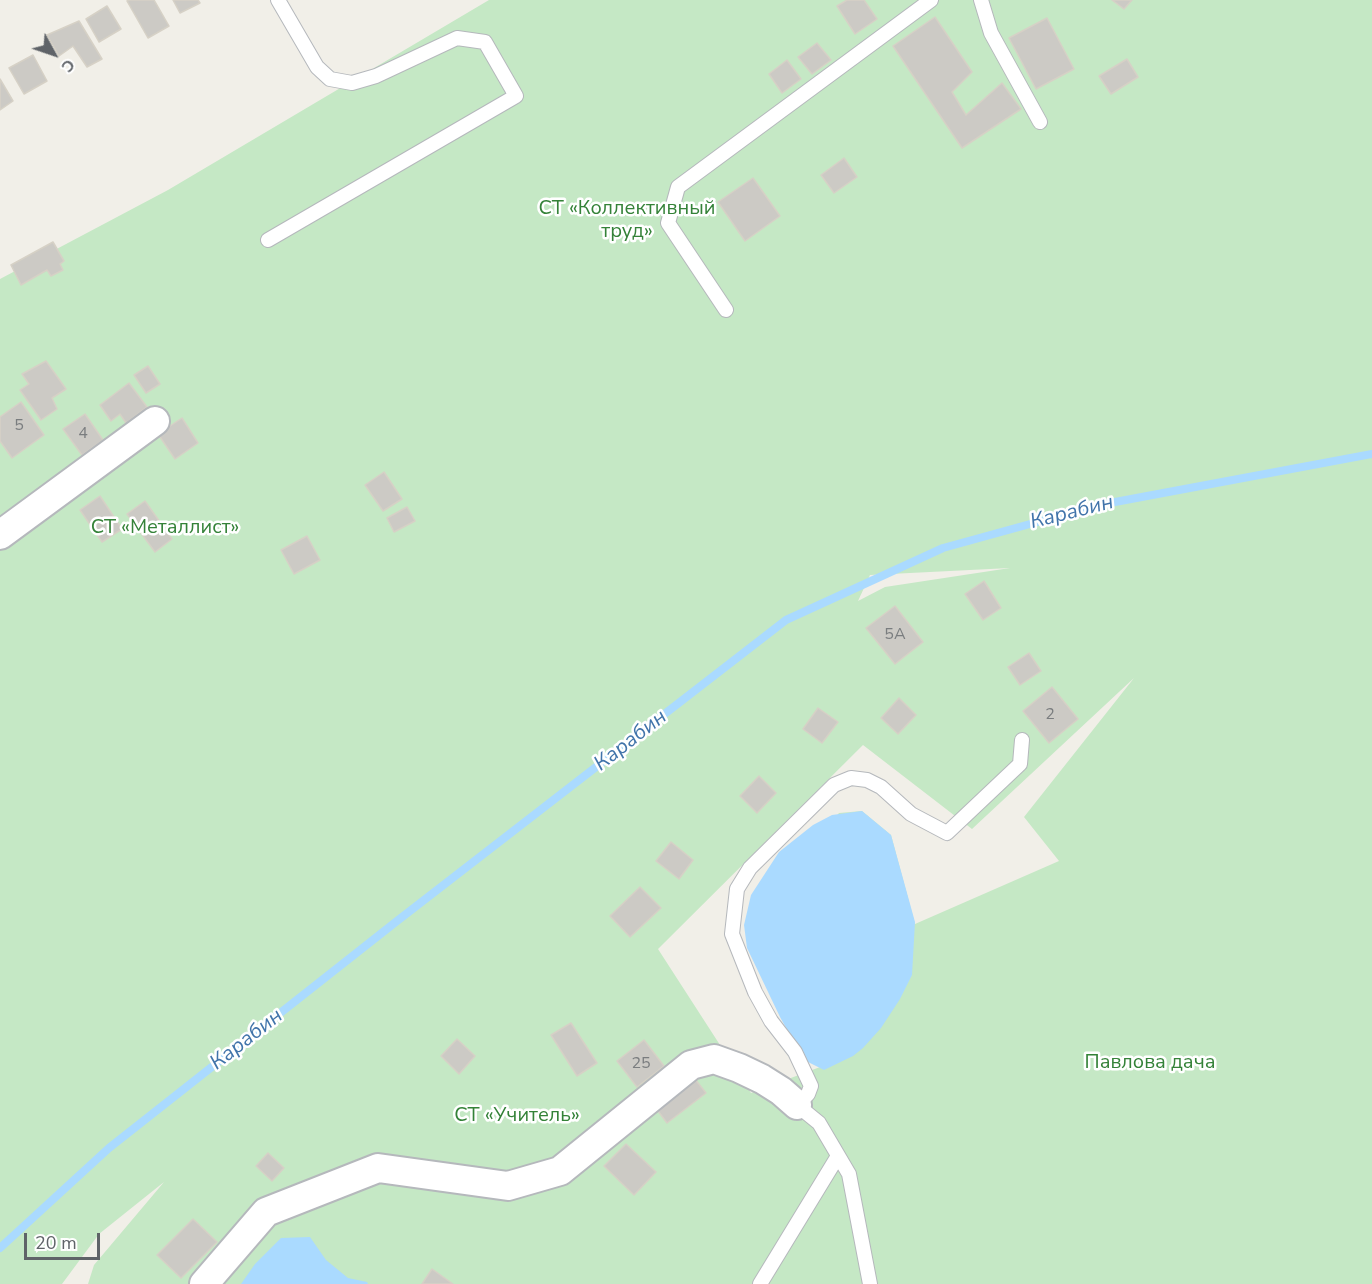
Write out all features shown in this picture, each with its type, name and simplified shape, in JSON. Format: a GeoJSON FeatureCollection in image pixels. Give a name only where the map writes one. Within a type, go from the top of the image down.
{"type":"FeatureCollection","features":[{"type":"Feature","properties":{"kind":"street"},"geometry":{"type":"LineString","coordinates":[[0,535],[155,422]]}},
{"type":"Feature","properties":{"kind":"street"},"geometry":{"type":"LineString","coordinates":[[204,1284],[266,1212],[378,1168],[508,1186],[560,1171],[691,1065],[714,1059],[738,1068],[762,1078],[797,1106]]}},
{"type":"Feature","properties":{"kind":"lane"},"geometry":{"type":"LineString","coordinates":[[268,240],[516,96],[484,42],[457,38],[376,76],[352,83],[330,79],[317,67],[278,0]]}},
{"type":"Feature","properties":{"kind":"lane"},"geometry":{"type":"LineString","coordinates":[[726,310],[668,223],[678,187],[931,0]]}},
{"type":"Feature","properties":{"kind":"lane"},"geometry":{"type":"LineString","coordinates":[[981,0],[991,33],[1040,122]]}},
{"type":"Feature","properties":{"kind":"lane"},"geometry":{"type":"LineString","coordinates":[[870,1284],[849,1174],[819,1123],[797,1106],[808,1094],[811,1086],[795,1052],[771,1021],[755,993],[732,934],[737,889],[750,868],[834,785],[851,778],[867,780],[881,787],[910,814],[947,833],[1020,764],[1022,740]]}},
{"type":"Feature","properties":{"kind":"lane"},"geometry":{"type":"LineString","coordinates":[[760,1284],[838,1156]]}},
{"type":"Feature","properties":{"kind":"green space"},"geometry":{"type":"Polygon","coordinates":[[[489,0],[1372,0],[1372,1284],[88,1284],[94,1265],[164,1182],[99,1234],[62,1284],[0,1284],[0,279],[168,190],[489,0]],[[1010,568],[870,575],[858,601],[885,587],[1010,568]],[[1134,678],[972,829],[863,745],[658,949],[751,1093],[836,1061],[812,845],[839,813],[862,811],[891,835],[915,924],[1059,861],[1024,817],[1134,678]]]}},
{"type":"Feature","properties":{"kind":"water"},"geometry":{"type":"Polygon","coordinates":[[[862,811],[891,835],[915,922],[912,975],[881,1028],[863,1048],[853,1056],[824,1070],[804,1060],[780,1017],[747,948],[744,925],[751,895],[779,852],[813,825],[832,815],[862,811]]]}},
{"type":"Feature","properties":{"kind":"water"},"geometry":{"type":"Polygon","coordinates":[[[310,1237],[326,1260],[348,1278],[368,1284],[241,1284],[255,1264],[281,1238],[310,1237]]]}},
{"type":"Feature","properties":{"kind":"building"},"geometry":{"type":"Polygon","coordinates":[[[154,0],[169,26],[148,38],[127,1],[154,0]]]}},
{"type":"Feature","properties":{"kind":"building"},"geometry":{"type":"Polygon","coordinates":[[[173,0],[198,0],[200,3],[180,13],[173,0]]]}},
{"type":"Feature","properties":{"kind":"building"},"geometry":{"type":"Polygon","coordinates":[[[847,0],[864,0],[877,19],[855,34],[837,6],[847,0]]]}},
{"type":"Feature","properties":{"kind":"building"},"geometry":{"type":"Polygon","coordinates":[[[1112,0],[1132,0],[1124,9],[1112,0]]]}},
{"type":"Feature","properties":{"kind":"building"},"geometry":{"type":"Polygon","coordinates":[[[107,6],[121,29],[99,42],[86,19],[107,6]]]}},
{"type":"Feature","properties":{"kind":"building"},"geometry":{"type":"Polygon","coordinates":[[[935,17],[972,72],[952,92],[966,115],[1002,83],[1021,109],[962,148],[893,46],[935,17]]]}},
{"type":"Feature","properties":{"kind":"building"},"geometry":{"type":"Polygon","coordinates":[[[1047,18],[1074,69],[1036,89],[1009,38],[1047,18]]]}},
{"type":"Feature","properties":{"kind":"building"},"geometry":{"type":"Polygon","coordinates":[[[79,21],[102,59],[87,67],[73,46],[59,56],[47,35],[79,21]]]}},
{"type":"Feature","properties":{"kind":"building"},"geometry":{"type":"Polygon","coordinates":[[[817,43],[831,60],[812,74],[798,57],[817,43]]]}},
{"type":"Feature","properties":{"kind":"building"},"geometry":{"type":"Polygon","coordinates":[[[33,55],[47,81],[24,94],[9,68],[33,55]]]}},
{"type":"Feature","properties":{"kind":"building"},"geometry":{"type":"Polygon","coordinates":[[[1127,59],[1138,77],[1111,94],[1099,76],[1127,59]]]}},
{"type":"Feature","properties":{"kind":"building"},"geometry":{"type":"Polygon","coordinates":[[[787,60],[801,79],[782,93],[769,74],[787,60]]]}},
{"type":"Feature","properties":{"kind":"building"},"geometry":{"type":"Polygon","coordinates":[[[0,79],[13,101],[0,110],[0,79]]]}},
{"type":"Feature","properties":{"kind":"building"},"geometry":{"type":"Polygon","coordinates":[[[844,158],[857,177],[834,193],[821,175],[844,158]]]}},
{"type":"Feature","properties":{"kind":"building"},"geometry":{"type":"Polygon","coordinates":[[[753,178],[780,216],[745,241],[718,202],[753,178]]]}},
{"type":"Feature","properties":{"kind":"building"},"geometry":{"type":"Polygon","coordinates":[[[53,242],[64,261],[60,264],[63,270],[51,276],[47,270],[21,285],[11,265],[53,242]]]}},
{"type":"Feature","properties":{"kind":"building"},"geometry":{"type":"Polygon","coordinates":[[[46,361],[66,389],[52,398],[57,409],[41,420],[20,390],[29,384],[22,374],[46,361]]]}},
{"type":"Feature","properties":{"kind":"building"},"geometry":{"type":"Polygon","coordinates":[[[148,366],[160,384],[146,393],[134,375],[148,366]]]}},
{"type":"Feature","properties":{"kind":"building"},"geometry":{"type":"Polygon","coordinates":[[[129,383],[147,407],[126,423],[120,414],[111,421],[100,405],[129,383]]]}},
{"type":"Feature","properties":{"kind":"building"},"geometry":{"type":"Polygon","coordinates":[[[21,402],[44,435],[12,458],[0,441],[0,417],[21,402]]]}},
{"type":"Feature","properties":{"kind":"building"},"geometry":{"type":"Polygon","coordinates":[[[85,414],[103,440],[82,455],[63,429],[85,414]]]}},
{"type":"Feature","properties":{"kind":"building"},"geometry":{"type":"Polygon","coordinates":[[[182,418],[198,443],[175,459],[158,434],[182,418]]]}},
{"type":"Feature","properties":{"kind":"building"},"geometry":{"type":"Polygon","coordinates":[[[384,472],[402,499],[383,511],[365,485],[384,472]]]}},
{"type":"Feature","properties":{"kind":"building"},"geometry":{"type":"Polygon","coordinates":[[[100,496],[122,529],[102,542],[80,510],[100,496]]]}},
{"type":"Feature","properties":{"kind":"building"},"geometry":{"type":"Polygon","coordinates":[[[145,501],[172,539],[155,552],[127,514],[145,501]]]}},
{"type":"Feature","properties":{"kind":"building"},"geometry":{"type":"Polygon","coordinates":[[[407,507],[415,521],[394,532],[387,518],[407,507]]]}},
{"type":"Feature","properties":{"kind":"building"},"geometry":{"type":"Polygon","coordinates":[[[307,536],[320,560],[294,574],[281,550],[307,536]]]}},
{"type":"Feature","properties":{"kind":"building"},"geometry":{"type":"Polygon","coordinates":[[[984,581],[1001,608],[983,620],[965,594],[984,581]]]}},
{"type":"Feature","properties":{"kind":"building"},"geometry":{"type":"Polygon","coordinates":[[[895,606],[923,642],[895,664],[866,628],[895,606]]]}},
{"type":"Feature","properties":{"kind":"building"},"geometry":{"type":"Polygon","coordinates":[[[1029,653],[1041,671],[1020,685],[1008,667],[1029,653]]]}},
{"type":"Feature","properties":{"kind":"building"},"geometry":{"type":"Polygon","coordinates":[[[1052,687],[1078,719],[1049,743],[1023,711],[1052,687]]]}},
{"type":"Feature","properties":{"kind":"building"},"geometry":{"type":"Polygon","coordinates":[[[899,698],[916,715],[898,734],[881,718],[899,698]]]}},
{"type":"Feature","properties":{"kind":"building"},"geometry":{"type":"Polygon","coordinates":[[[818,708],[838,722],[822,743],[803,729],[818,708]]]}},
{"type":"Feature","properties":{"kind":"building"},"geometry":{"type":"Polygon","coordinates":[[[759,776],[776,793],[757,813],[740,796],[759,776]]]}},
{"type":"Feature","properties":{"kind":"building"},"geometry":{"type":"Polygon","coordinates":[[[671,842],[693,860],[679,879],[656,861],[671,842]]]}},
{"type":"Feature","properties":{"kind":"building"},"geometry":{"type":"Polygon","coordinates":[[[640,887],[661,908],[630,937],[610,916],[640,887]]]}},
{"type":"Feature","properties":{"kind":"building"},"geometry":{"type":"Polygon","coordinates":[[[571,1023],[597,1063],[577,1076],[551,1035],[571,1023]]]}},
{"type":"Feature","properties":{"kind":"building"},"geometry":{"type":"Polygon","coordinates":[[[457,1039],[475,1056],[459,1074],[441,1056],[457,1039]]]}},
{"type":"Feature","properties":{"kind":"building"},"geometry":{"type":"Polygon","coordinates":[[[644,1040],[664,1066],[637,1087],[617,1061],[644,1040]]]}},
{"type":"Feature","properties":{"kind":"building"},"geometry":{"type":"Polygon","coordinates":[[[691,1074],[706,1093],[667,1123],[652,1103],[691,1074]]]}},
{"type":"Feature","properties":{"kind":"building"},"geometry":{"type":"Polygon","coordinates":[[[626,1144],[656,1172],[634,1195],[604,1166],[626,1144]]]}},
{"type":"Feature","properties":{"kind":"building"},"geometry":{"type":"Polygon","coordinates":[[[268,1153],[284,1168],[272,1181],[256,1166],[268,1153]]]}},
{"type":"Feature","properties":{"kind":"building"},"geometry":{"type":"Polygon","coordinates":[[[193,1219],[217,1242],[181,1278],[157,1255],[193,1219]]]}},
{"type":"Feature","properties":{"kind":"building"},"geometry":{"type":"Polygon","coordinates":[[[432,1269],[453,1284],[422,1284],[432,1269]]]}},
{"type":"Feature","properties":{"kind":"waterway","name":"Карабин"},"geometry":{"type":"LineString","coordinates":[[0,1248],[109,1148],[397,921],[786,620],[943,548],[1099,505],[1372,454]]}},
{"type":"Feature","properties":{"kind":"park label","name":"СТ «Коллективный труд»"},"geometry":{"type":"Point","coordinates":[627,220]}},
{"type":"Feature","properties":{"kind":"park label","name":"СТ «Металлист»"},"geometry":{"type":"Point","coordinates":[165,528]}},
{"type":"Feature","properties":{"kind":"park label","name":"Павлова дача"},"geometry":{"type":"Point","coordinates":[1150,1063]}},
{"type":"Feature","properties":{"kind":"park label","name":"СТ «Учитель»"},"geometry":{"type":"Point","coordinates":[517,1116]}}]}
